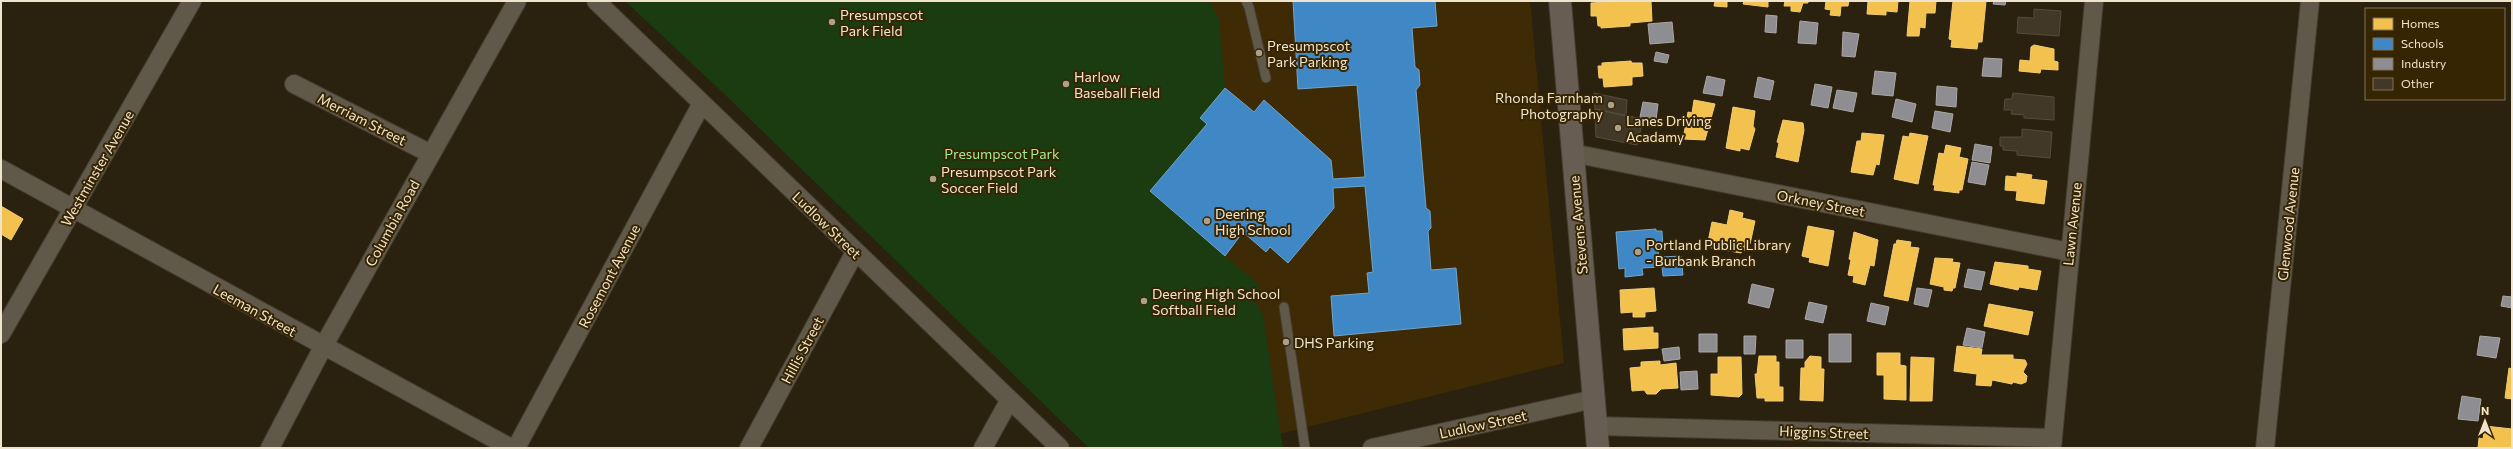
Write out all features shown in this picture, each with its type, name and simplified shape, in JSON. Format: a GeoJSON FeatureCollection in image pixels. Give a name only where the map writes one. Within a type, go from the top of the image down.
{"type":"FeatureCollection","features":[{"type":"Feature","properties":{"kind":"main road","name":"Stevens Avenue"},"geometry":{"type":"LineString","coordinates":[[1560,1],[1598,448]]}},
{"type":"Feature","properties":{"kind":"street","name":"Westminster Avenue"},"geometry":{"type":"LineString","coordinates":[[1,334],[192,1]]}},
{"type":"Feature","properties":{"kind":"street","name":"Columbia Road"},"geometry":{"type":"LineString","coordinates":[[270,448],[323,347],[517,1]]}},
{"type":"Feature","properties":{"kind":"street","name":"Ludlow Street"},"geometry":{"type":"LineString","coordinates":[[596,1],[1009,401],[1060,448]]}},
{"type":"Feature","properties":{"kind":"street","name":"Lawn Avenue"},"geometry":{"type":"LineString","coordinates":[[2052,443],[2094,1]]}},
{"type":"Feature","properties":{"kind":"street","name":"Glenwood Avenue"},"geometry":{"type":"LineString","coordinates":[[2265,448],[2310,1]]}},
{"type":"Feature","properties":{"kind":"street","name":"Merriam Street"},"geometry":{"type":"LineString","coordinates":[[294,84],[430,154]]}},
{"type":"Feature","properties":{"kind":"street","name":"Rosemont Avenue"},"geometry":{"type":"LineString","coordinates":[[516,448],[702,103]]}},
{"type":"Feature","properties":{"kind":"street","name":"Orkney Street"},"geometry":{"type":"LineString","coordinates":[[1572,153],[2070,252]]}},
{"type":"Feature","properties":{"kind":"street","name":"Leeman Street"},"geometry":{"type":"LineString","coordinates":[[1,169],[323,347],[511,448]]}},
{"type":"Feature","properties":{"kind":"street","name":"Hillis Street"},"geometry":{"type":"LineString","coordinates":[[749,448],[855,252]]}},
{"type":"Feature","properties":{"kind":"street","name":"Ludlow Street"},"geometry":{"type":"LineString","coordinates":[[1372,448],[1594,399]]}},
{"type":"Feature","properties":{"kind":"street"},"geometry":{"type":"LineString","coordinates":[[983,448],[1009,401]]}},
{"type":"Feature","properties":{"kind":"street","name":"Higgins Street"},"geometry":{"type":"LineString","coordinates":[[1596,426],[2052,443]]}},
{"type":"Feature","properties":{"kind":"lane"},"geometry":{"type":"LineString","coordinates":[[1246,1],[1249,7],[1266,78]]}},
{"type":"Feature","properties":{"kind":"lane"},"geometry":{"type":"LineString","coordinates":[[1284,307],[1305,448]]}},
{"type":"Feature","properties":{"kind":"shaded area","name":"Deering High School"},"geometry":{"type":"Polygon","coordinates":[[[631,1],[1530,1],[1564,363],[1223,448],[631,1]]]}},
{"type":"Feature","properties":{"kind":"green space","name":"Presumpscot Park"},"geometry":{"type":"Polygon","coordinates":[[[625,1],[1209,1],[1219,19],[1225,88],[1200,118],[1207,124],[1150,191],[1260,286],[1255,301],[1263,315],[1283,448],[1089,448],[719,89],[625,1]]]}},
{"type":"Feature","properties":{"kind":"building: Homes"},"geometry":{"type":"Polygon","coordinates":[[[1651,1],[1652,21],[1630,23],[1630,26],[1601,28],[1601,26],[1598,26],[1597,16],[1591,16],[1591,3],[1651,1]]]}},
{"type":"Feature","properties":{"kind":"building: Homes"},"geometry":{"type":"Polygon","coordinates":[[[1715,1],[1727,1],[1727,7],[1714,6],[1715,1]]]}},
{"type":"Feature","properties":{"kind":"building: Homes"},"geometry":{"type":"Polygon","coordinates":[[[1744,1],[1768,1],[1768,7],[1743,4],[1744,1]]]}},
{"type":"Feature","properties":{"kind":"building: Homes"},"geometry":{"type":"Polygon","coordinates":[[[1785,1],[1808,1],[1808,3],[1803,3],[1800,12],[1791,11],[1791,6],[1784,6],[1785,1]]]}},
{"type":"Feature","properties":{"kind":"building: Homes"},"geometry":{"type":"Polygon","coordinates":[[[1826,1],[1849,1],[1848,6],[1841,6],[1840,16],[1830,15],[1831,10],[1825,9],[1826,1]]]}},
{"type":"Feature","properties":{"kind":"building: Homes"},"geometry":{"type":"Polygon","coordinates":[[[1868,1],[1898,1],[1897,12],[1886,11],[1886,15],[1867,14],[1868,1]]]}},
{"type":"Feature","properties":{"kind":"building: Homes"},"geometry":{"type":"Polygon","coordinates":[[[1910,1],[1936,1],[1935,13],[1926,13],[1925,28],[1920,27],[1919,36],[1907,36],[1910,1]]]}},
{"type":"Feature","properties":{"kind":"building: Homes"},"geometry":{"type":"Polygon","coordinates":[[[1953,1],[1986,1],[1982,42],[1978,42],[1977,49],[1951,47],[1952,40],[1949,39],[1953,1]]]}},
{"type":"Feature","properties":{"kind":"building: Homes"},"geometry":{"type":"Polygon","coordinates":[[[2034,45],[2054,49],[2054,61],[2058,62],[2058,70],[2041,69],[2040,73],[2019,71],[2020,60],[2030,61],[2031,47],[2034,45]]]}},
{"type":"Feature","properties":{"kind":"building: Homes"},"geometry":{"type":"Polygon","coordinates":[[[1631,61],[1632,63],[1642,63],[1643,76],[1632,77],[1632,85],[1604,87],[1603,78],[1599,78],[1598,66],[1602,66],[1602,63],[1631,61]]]}},
{"type":"Feature","properties":{"kind":"building: Homes"},"geometry":{"type":"Polygon","coordinates":[[[1694,100],[1715,104],[1705,140],[1683,139],[1688,112],[1692,113],[1694,100]]]}},
{"type":"Feature","properties":{"kind":"building: Homes"},"geometry":{"type":"Polygon","coordinates":[[[1733,107],[1755,111],[1753,126],[1755,129],[1749,150],[1740,148],[1740,151],[1726,148],[1733,107]]]}},
{"type":"Feature","properties":{"kind":"building: Homes"},"geometry":{"type":"Polygon","coordinates":[[[1783,120],[1803,123],[1804,130],[1798,162],[1776,157],[1779,143],[1777,142],[1783,120]]]}},
{"type":"Feature","properties":{"kind":"building: Homes"},"geometry":{"type":"Polygon","coordinates":[[[1862,133],[1884,135],[1879,165],[1876,164],[1873,175],[1851,172],[1857,141],[1861,141],[1862,133]]]}},
{"type":"Feature","properties":{"kind":"building: Homes"},"geometry":{"type":"Polygon","coordinates":[[[1910,133],[1928,136],[1918,184],[1894,179],[1903,136],[1909,137],[1910,133]]]}},
{"type":"Feature","properties":{"kind":"building: Homes"},"geometry":{"type":"Polygon","coordinates":[[[1946,145],[1961,148],[1959,157],[1968,159],[1962,190],[1959,190],[1959,193],[1934,190],[1935,185],[1933,185],[1939,153],[1944,154],[1946,145]]]}},
{"type":"Feature","properties":{"kind":"building: Homes"},"geometry":{"type":"Polygon","coordinates":[[[2017,173],[2032,175],[2031,179],[2047,181],[2044,204],[2016,200],[2017,191],[2005,190],[2006,176],[2017,177],[2017,173]]]}},
{"type":"Feature","properties":{"kind":"building: Homes"},"geometry":{"type":"Polygon","coordinates":[[[1,206],[23,219],[11,240],[1,234],[1,206]]]}},
{"type":"Feature","properties":{"kind":"building: Homes"},"geometry":{"type":"Polygon","coordinates":[[[1730,210],[1743,213],[1742,218],[1755,221],[1750,244],[1746,243],[1745,250],[1742,250],[1741,253],[1707,247],[1712,222],[1727,225],[1730,210]]]}},
{"type":"Feature","properties":{"kind":"building: Homes"},"geometry":{"type":"Polygon","coordinates":[[[1808,226],[1834,231],[1828,266],[1809,262],[1810,258],[1802,256],[1808,226]]]}},
{"type":"Feature","properties":{"kind":"building: Homes"},"geometry":{"type":"Polygon","coordinates":[[[1854,232],[1878,240],[1874,266],[1870,265],[1865,285],[1853,282],[1854,276],[1848,275],[1851,260],[1849,259],[1854,232]]]}},
{"type":"Feature","properties":{"kind":"building: Homes"},"geometry":{"type":"Polygon","coordinates":[[[1897,240],[1911,242],[1910,247],[1919,248],[1908,301],[1884,296],[1894,244],[1896,244],[1897,240]]]}},
{"type":"Feature","properties":{"kind":"building: Homes"},"geometry":{"type":"Polygon","coordinates":[[[1935,258],[1953,259],[1952,262],[1960,263],[1955,288],[1953,288],[1952,291],[1944,290],[1944,287],[1930,284],[1935,258]]]}},
{"type":"Feature","properties":{"kind":"building: Homes"},"geometry":{"type":"Polygon","coordinates":[[[1995,262],[2028,266],[2028,269],[2041,271],[2037,290],[2019,287],[2018,290],[1990,284],[1995,262]]]}},
{"type":"Feature","properties":{"kind":"building: Homes"},"geometry":{"type":"Polygon","coordinates":[[[1654,288],[1656,311],[1645,312],[1645,317],[1633,317],[1633,312],[1621,313],[1620,290],[1654,288]]]}},
{"type":"Feature","properties":{"kind":"building: Homes"},"geometry":{"type":"Polygon","coordinates":[[[1989,304],[2033,312],[2028,335],[1984,326],[1989,304]]]}},
{"type":"Feature","properties":{"kind":"building: Homes"},"geometry":{"type":"Polygon","coordinates":[[[1653,327],[1653,333],[1658,333],[1658,348],[1624,350],[1623,329],[1653,327]]]}},
{"type":"Feature","properties":{"kind":"building: Homes"},"geometry":{"type":"Polygon","coordinates":[[[1957,346],[1982,349],[1981,355],[2013,355],[2013,359],[2025,360],[2027,364],[2023,372],[2027,376],[2026,382],[2021,384],[2013,382],[2012,384],[1992,380],[1991,386],[1976,385],[1977,374],[1954,371],[1957,346]]]}},
{"type":"Feature","properties":{"kind":"building: Homes"},"geometry":{"type":"Polygon","coordinates":[[[1877,353],[1900,353],[1900,365],[1906,366],[1906,400],[1884,399],[1884,375],[1877,375],[1877,353]]]}},
{"type":"Feature","properties":{"kind":"building: Homes"},"geometry":{"type":"Polygon","coordinates":[[[1759,356],[1776,356],[1776,362],[1779,362],[1779,387],[1783,387],[1783,401],[1765,401],[1765,398],[1757,398],[1755,374],[1757,374],[1759,356]]]}},
{"type":"Feature","properties":{"kind":"building: Homes"},"geometry":{"type":"Polygon","coordinates":[[[1810,356],[1821,357],[1821,369],[1824,369],[1823,401],[1800,400],[1801,368],[1805,368],[1805,362],[1810,356]]]}},
{"type":"Feature","properties":{"kind":"building: Homes"},"geometry":{"type":"Polygon","coordinates":[[[1718,357],[1741,357],[1742,394],[1739,397],[1711,395],[1711,374],[1718,374],[1718,357]]]}},
{"type":"Feature","properties":{"kind":"building: Homes"},"geometry":{"type":"Polygon","coordinates":[[[1911,357],[1934,358],[1932,401],[1910,401],[1911,357]]]}},
{"type":"Feature","properties":{"kind":"building: Homes"},"geometry":{"type":"Polygon","coordinates":[[[1660,361],[1660,365],[1676,363],[1678,388],[1661,389],[1656,394],[1647,394],[1644,390],[1632,391],[1630,368],[1641,367],[1641,362],[1660,361]]]}},
{"type":"Feature","properties":{"kind":"building: Homes"},"geometry":{"type":"Polygon","coordinates":[[[2509,368],[2512,369],[2512,399],[2505,398],[2509,368]]]}},
{"type":"Feature","properties":{"kind":"building: Homes"},"geometry":{"type":"Polygon","coordinates":[[[2485,426],[2512,429],[2512,448],[2478,448],[2479,438],[2483,439],[2485,426]]]}},
{"type":"Feature","properties":{"kind":"building: Schools","name":"Deering High School"},"geometry":{"type":"Polygon","coordinates":[[[1293,1],[1435,1],[1437,26],[1412,28],[1415,67],[1419,70],[1420,85],[1416,90],[1426,208],[1430,211],[1431,228],[1428,231],[1431,270],[1456,268],[1461,324],[1334,336],[1331,296],[1369,293],[1367,273],[1373,272],[1365,186],[1333,188],[1334,208],[1288,263],[1270,247],[1266,252],[1243,232],[1225,256],[1150,191],[1207,124],[1200,118],[1225,88],[1254,112],[1264,100],[1331,160],[1333,179],[1365,177],[1357,85],[1298,89],[1293,1]]]}},
{"type":"Feature","properties":{"kind":"building: Schools","name":"Portland Public Library - Burbank Branch"},"geometry":{"type":"Polygon","coordinates":[[[1656,229],[1656,231],[1662,231],[1663,247],[1658,247],[1659,260],[1662,260],[1662,257],[1681,256],[1683,275],[1663,276],[1662,267],[1642,268],[1643,275],[1625,277],[1625,268],[1619,269],[1616,232],[1656,229]]]}},
{"type":"Feature","properties":{"kind":"building: Industry"},"geometry":{"type":"Polygon","coordinates":[[[1994,1],[2006,1],[2005,5],[1993,4],[1994,1]]]}},
{"type":"Feature","properties":{"kind":"building: Industry"},"geometry":{"type":"Polygon","coordinates":[[[1766,15],[1777,16],[1776,33],[1765,32],[1766,15]]]}},
{"type":"Feature","properties":{"kind":"building: Industry"},"geometry":{"type":"Polygon","coordinates":[[[1800,21],[1818,23],[1816,44],[1798,43],[1800,21]]]}},
{"type":"Feature","properties":{"kind":"building: Industry"},"geometry":{"type":"Polygon","coordinates":[[[1672,22],[1674,42],[1650,44],[1648,24],[1672,22]]]}},
{"type":"Feature","properties":{"kind":"building: Industry"},"geometry":{"type":"Polygon","coordinates":[[[1843,32],[1859,34],[1855,57],[1842,56],[1843,32]]]}},
{"type":"Feature","properties":{"kind":"building: Industry"},"geometry":{"type":"Polygon","coordinates":[[[1656,52],[1669,55],[1667,63],[1654,61],[1656,52]]]}},
{"type":"Feature","properties":{"kind":"building: Industry"},"geometry":{"type":"Polygon","coordinates":[[[1984,58],[2002,59],[2001,77],[1982,76],[1984,58]]]}},
{"type":"Feature","properties":{"kind":"building: Industry"},"geometry":{"type":"Polygon","coordinates":[[[1875,71],[1896,73],[1893,96],[1872,94],[1875,71]]]}},
{"type":"Feature","properties":{"kind":"building: Industry"},"geometry":{"type":"Polygon","coordinates":[[[1707,76],[1725,80],[1722,96],[1703,93],[1707,76]]]}},
{"type":"Feature","properties":{"kind":"building: Industry"},"geometry":{"type":"Polygon","coordinates":[[[1758,77],[1774,81],[1770,100],[1754,97],[1758,77]]]}},
{"type":"Feature","properties":{"kind":"building: Industry"},"geometry":{"type":"Polygon","coordinates":[[[1815,84],[1832,87],[1828,108],[1811,105],[1815,84]]]}},
{"type":"Feature","properties":{"kind":"building: Industry"},"geometry":{"type":"Polygon","coordinates":[[[1937,86],[1957,88],[1956,107],[1936,105],[1937,86]]]}},
{"type":"Feature","properties":{"kind":"building: Industry"},"geometry":{"type":"Polygon","coordinates":[[[1837,90],[1857,93],[1853,112],[1833,108],[1837,90]]]}},
{"type":"Feature","properties":{"kind":"building: Industry"},"geometry":{"type":"Polygon","coordinates":[[[1896,99],[1916,104],[1912,122],[1892,117],[1896,99]]]}},
{"type":"Feature","properties":{"kind":"building: Industry"},"geometry":{"type":"Polygon","coordinates":[[[1643,102],[1658,104],[1656,120],[1640,117],[1643,102]]]}},
{"type":"Feature","properties":{"kind":"building: Industry"},"geometry":{"type":"Polygon","coordinates":[[[1935,111],[1953,114],[1950,132],[1932,128],[1935,111]]]}},
{"type":"Feature","properties":{"kind":"building: Industry"},"geometry":{"type":"Polygon","coordinates":[[[1975,144],[1992,147],[1990,163],[1972,160],[1975,144]]]}},
{"type":"Feature","properties":{"kind":"building: Industry"},"geometry":{"type":"Polygon","coordinates":[[[1972,162],[1989,165],[1985,185],[1968,182],[1972,162]]]}},
{"type":"Feature","properties":{"kind":"building: Industry"},"geometry":{"type":"Polygon","coordinates":[[[1968,269],[1985,272],[1981,290],[1964,287],[1968,269]]]}},
{"type":"Feature","properties":{"kind":"building: Industry"},"geometry":{"type":"Polygon","coordinates":[[[1752,284],[1774,289],[1769,308],[1748,303],[1752,284]]]}},
{"type":"Feature","properties":{"kind":"building: Industry"},"geometry":{"type":"Polygon","coordinates":[[[1917,288],[1932,290],[1928,307],[1914,304],[1917,288]]]}},
{"type":"Feature","properties":{"kind":"building: Industry"},"geometry":{"type":"Polygon","coordinates":[[[2503,296],[2512,297],[2512,308],[2501,306],[2503,296]]]}},
{"type":"Feature","properties":{"kind":"building: Industry"},"geometry":{"type":"Polygon","coordinates":[[[1809,302],[1827,306],[1823,323],[1805,319],[1809,302]]]}},
{"type":"Feature","properties":{"kind":"building: Industry"},"geometry":{"type":"Polygon","coordinates":[[[1871,303],[1889,307],[1885,325],[1867,321],[1871,303]]]}},
{"type":"Feature","properties":{"kind":"building: Industry"},"geometry":{"type":"Polygon","coordinates":[[[1967,328],[1985,332],[1982,348],[1963,345],[1967,328]]]}},
{"type":"Feature","properties":{"kind":"building: Industry"},"geometry":{"type":"Polygon","coordinates":[[[1699,334],[1717,334],[1717,352],[1699,352],[1699,334]]]}},
{"type":"Feature","properties":{"kind":"building: Industry"},"geometry":{"type":"Polygon","coordinates":[[[1829,334],[1851,334],[1851,362],[1829,362],[1829,334]]]}},
{"type":"Feature","properties":{"kind":"building: Industry"},"geometry":{"type":"Polygon","coordinates":[[[1744,336],[1756,336],[1755,354],[1744,354],[1744,336]]]}},
{"type":"Feature","properties":{"kind":"building: Industry"},"geometry":{"type":"Polygon","coordinates":[[[2480,336],[2500,338],[2496,358],[2477,355],[2480,336]]]}},
{"type":"Feature","properties":{"kind":"building: Industry"},"geometry":{"type":"Polygon","coordinates":[[[1786,340],[1803,340],[1803,358],[1786,358],[1786,340]]]}},
{"type":"Feature","properties":{"kind":"building: Industry"},"geometry":{"type":"Polygon","coordinates":[[[1679,347],[1680,359],[1664,361],[1662,349],[1679,347]]]}},
{"type":"Feature","properties":{"kind":"building: Industry"},"geometry":{"type":"Polygon","coordinates":[[[1697,371],[1698,389],[1681,390],[1680,372],[1697,371]]]}},
{"type":"Feature","properties":{"kind":"building: Industry"},"geometry":{"type":"Polygon","coordinates":[[[2462,396],[2481,399],[2478,421],[2458,419],[2462,396]]]}},
{"type":"Feature","properties":{"kind":"building: Other"},"geometry":{"type":"Polygon","coordinates":[[[2034,9],[2061,11],[2059,36],[2017,33],[2018,17],[2034,18],[2034,9]]]}},
{"type":"Feature","properties":{"kind":"building: Other","name":"Rhonda Farnham Photography"},"geometry":{"type":"Polygon","coordinates":[[[1594,93],[1627,100],[1626,116],[1595,109],[1594,93]]]}},
{"type":"Feature","properties":{"kind":"building: Other"},"geometry":{"type":"Polygon","coordinates":[[[2013,93],[2054,97],[2054,120],[2024,118],[2024,115],[2011,114],[2012,110],[2004,110],[2005,99],[2012,99],[2013,93]]]}},
{"type":"Feature","properties":{"kind":"building: Other","name":"Lanes Driving Acadamy"},"geometry":{"type":"Polygon","coordinates":[[[1595,109],[1643,119],[1637,145],[1596,137],[1595,109]]]}},
{"type":"Feature","properties":{"kind":"building: Other"},"geometry":{"type":"Polygon","coordinates":[[[2022,129],[2052,132],[2050,158],[2017,155],[2017,151],[2003,150],[2003,146],[2000,146],[2000,137],[2022,137],[2022,129]]]}},
{"type":"Feature","properties":{"kind":"place","name":"Presumpscot Park Field"},"geometry":{"type":"Point","coordinates":[832,22]}},
{"type":"Feature","properties":{"kind":"place","name":"Presumpscot Park Parking"},"geometry":{"type":"Point","coordinates":[1259,53]}},
{"type":"Feature","properties":{"kind":"place","name":"Harlow Baseball Field"},"geometry":{"type":"Point","coordinates":[1066,84]}},
{"type":"Feature","properties":{"kind":"place","name":"Rhonda Farnham Photography"},"geometry":{"type":"Point","coordinates":[1611,105]}},
{"type":"Feature","properties":{"kind":"place","name":"Lanes Driving Acadamy"},"geometry":{"type":"Point","coordinates":[1618,128]}},
{"type":"Feature","properties":{"kind":"place","name":"Presumpscot Park Soccer Field"},"geometry":{"type":"Point","coordinates":[933,179]}},
{"type":"Feature","properties":{"kind":"place","name":"Deering High School"},"geometry":{"type":"Point","coordinates":[1207,221]}},
{"type":"Feature","properties":{"kind":"place","name":"Portland Public Library - Burbank Branch"},"geometry":{"type":"Point","coordinates":[1638,252]}},
{"type":"Feature","properties":{"kind":"place","name":"Deering High School Softball Field"},"geometry":{"type":"Point","coordinates":[1144,301]}},
{"type":"Feature","properties":{"kind":"place","name":"DHS Parking"},"geometry":{"type":"Point","coordinates":[1286,342]}}]}
